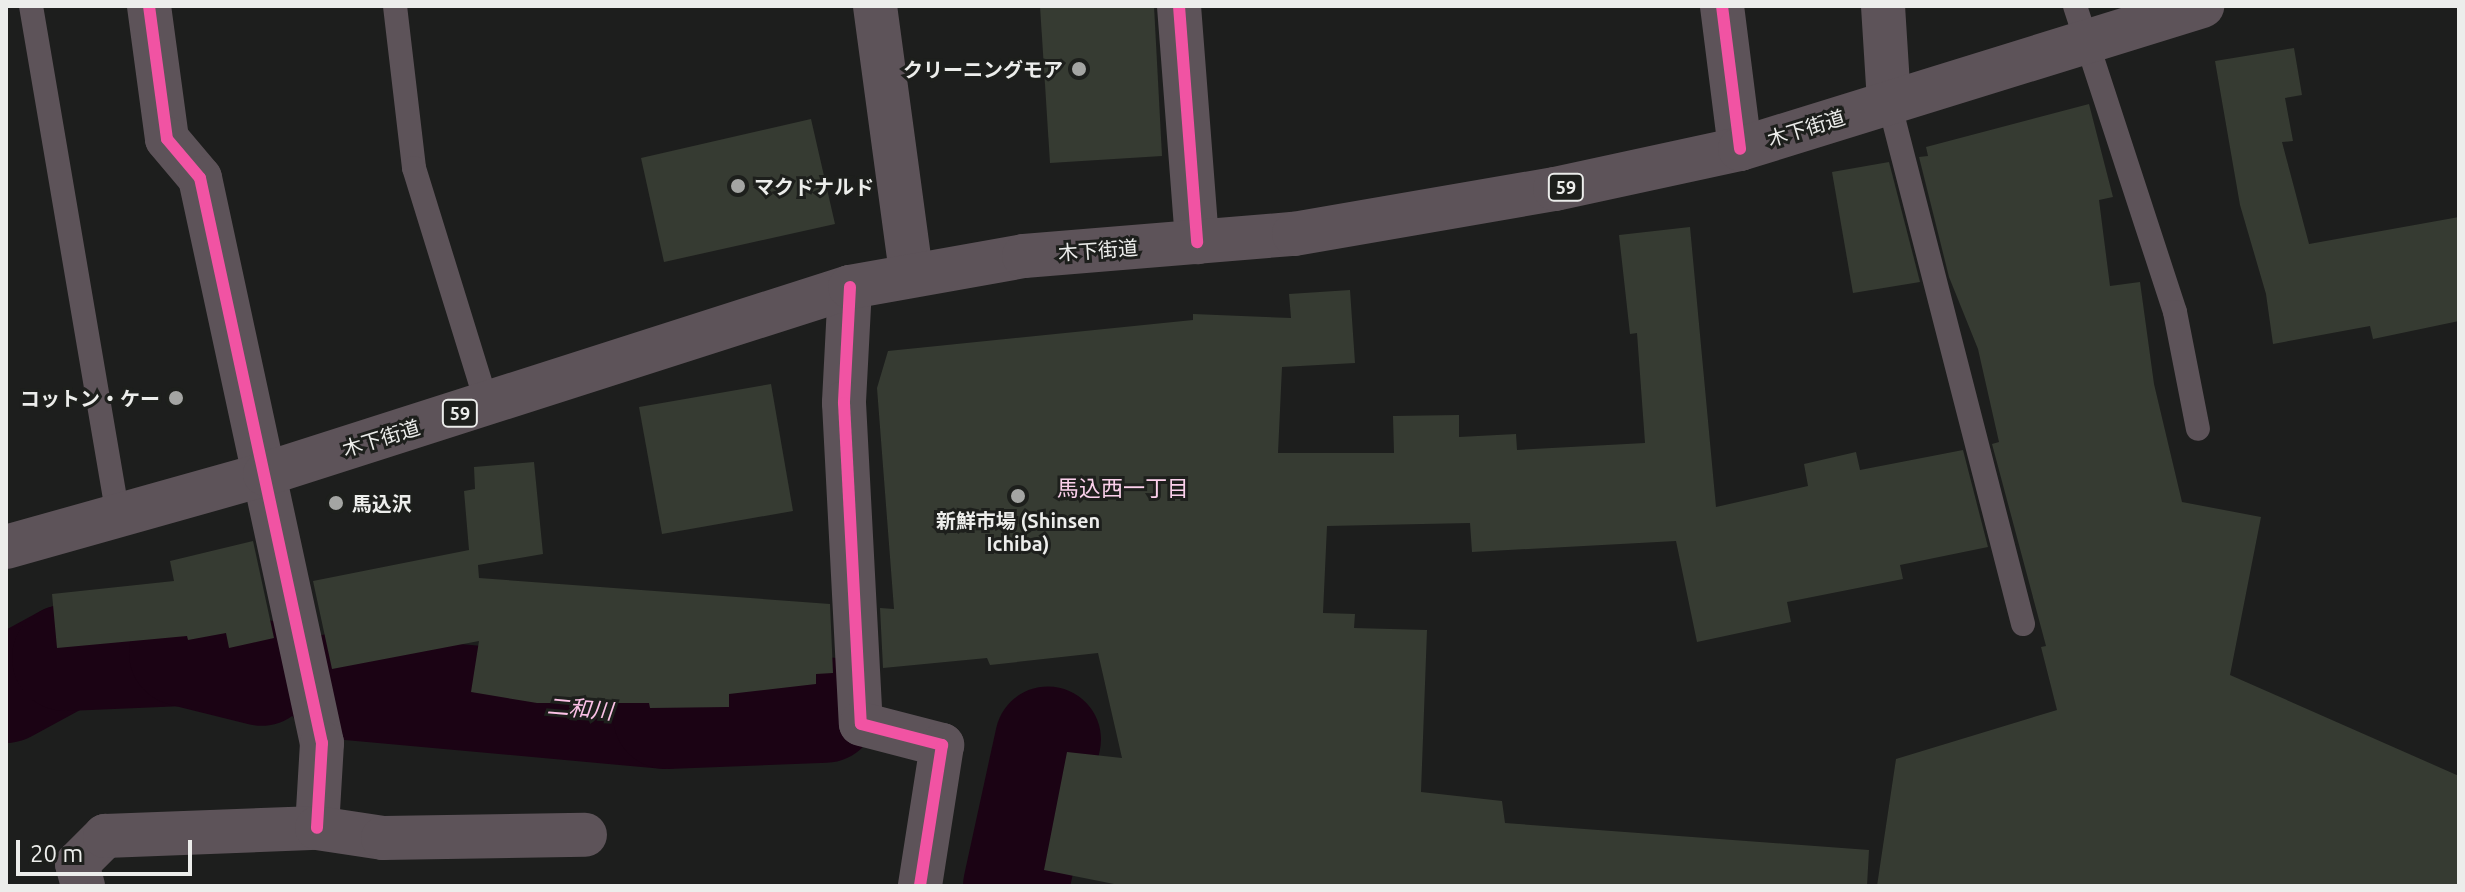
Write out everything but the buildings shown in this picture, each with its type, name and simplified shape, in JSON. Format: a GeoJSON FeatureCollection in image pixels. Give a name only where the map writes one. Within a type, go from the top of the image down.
{"type":"FeatureCollection","features":[{"type":"Feature","properties":{"kind":"street"},"geometry":{"type":"LineString","coordinates":[[149,6],[167,139],[200,178],[322,743],[317,828]]}},
{"type":"Feature","properties":{"kind":"street"},"geometry":{"type":"LineString","coordinates":[[875,6],[911,272]]}},
{"type":"Feature","properties":{"kind":"street"},"geometry":{"type":"LineString","coordinates":[[1179,6],[1197,242]]}},
{"type":"Feature","properties":{"kind":"street"},"geometry":{"type":"LineString","coordinates":[[1722,6],[1740,149]]}},
{"type":"Feature","properties":{"kind":"street"},"geometry":{"type":"LineString","coordinates":[[1883,6],[1889,102]]}},
{"type":"Feature","properties":{"kind":"street","name":"木下街道"},"geometry":{"type":"LineString","coordinates":[[6,547],[265,474],[850,287],[911,272],[1024,256],[1294,234],[1430,213],[1740,149],[1889,102],[2081,23],[2202,6]]}},
{"type":"Feature","properties":{"kind":"street"},"geometry":{"type":"LineString","coordinates":[[850,287],[844,403],[861,724],[942,745],[920,886]]}},
{"type":"Feature","properties":{"kind":"street"},"geometry":{"type":"LineString","coordinates":[[83,886],[77,864],[105,836],[317,828],[383,838],[585,835]]}},
{"type":"Feature","properties":{"kind":"lane"},"geometry":{"type":"LineString","coordinates":[[31,6],[118,516]]}},
{"type":"Feature","properties":{"kind":"lane"},"geometry":{"type":"LineString","coordinates":[[395,6],[414,168],[487,404]]}},
{"type":"Feature","properties":{"kind":"lane"},"geometry":{"type":"LineString","coordinates":[[2081,23],[2175,312],[2198,429]]}},
{"type":"Feature","properties":{"kind":"lane"},"geometry":{"type":"LineString","coordinates":[[1889,102],[2023,624]]}},
{"type":"Feature","properties":{"kind":"waterway","name":"二和川"},"geometry":{"type":"LineString","coordinates":[[6,690],[65,658],[182,653],[262,673]]}},
{"type":"Feature","properties":{"kind":"waterway","name":"二和川"},"geometry":{"type":"LineString","coordinates":[[336,686],[666,716],[825,710]]}},
{"type":"Feature","properties":{"kind":"waterway","name":"二和川"},"geometry":{"type":"LineString","coordinates":[[1016,886],[1048,739]]}},
{"type":"Feature","properties":{"kind":"cycle path"},"geometry":{"type":"LineString","coordinates":[[149,6],[167,139],[200,178],[322,743],[317,828]]}},
{"type":"Feature","properties":{"kind":"cycle path"},"geometry":{"type":"LineString","coordinates":[[1179,6],[1197,242]]}},
{"type":"Feature","properties":{"kind":"cycle path"},"geometry":{"type":"LineString","coordinates":[[1722,6],[1740,149]]}},
{"type":"Feature","properties":{"kind":"cycle path"},"geometry":{"type":"LineString","coordinates":[[850,287],[844,403],[861,724],[942,745],[920,886]]}},
{"type":"Feature","properties":{"kind":"place","name":"クリーニングモア"},"geometry":{"type":"Point","coordinates":[1079,69]}},
{"type":"Feature","properties":{"kind":"place","name":"マクドナルド"},"geometry":{"type":"Point","coordinates":[738,186]}},
{"type":"Feature","properties":{"kind":"place","name":"コットン・ケー"},"geometry":{"type":"Point","coordinates":[176,398]}},
{"type":"Feature","properties":{"kind":"place","name":"新鮮市場 (Shinsen Ichiba)"},"geometry":{"type":"Point","coordinates":[1018,496]}},
{"type":"Feature","properties":{"kind":"place","name":"馬込沢"},"geometry":{"type":"Point","coordinates":[336,503]}},
{"type":"Feature","properties":{"kind":"district","name":"馬込西一丁目"},"geometry":{"type":"Point","coordinates":[1123,488]}}]}
